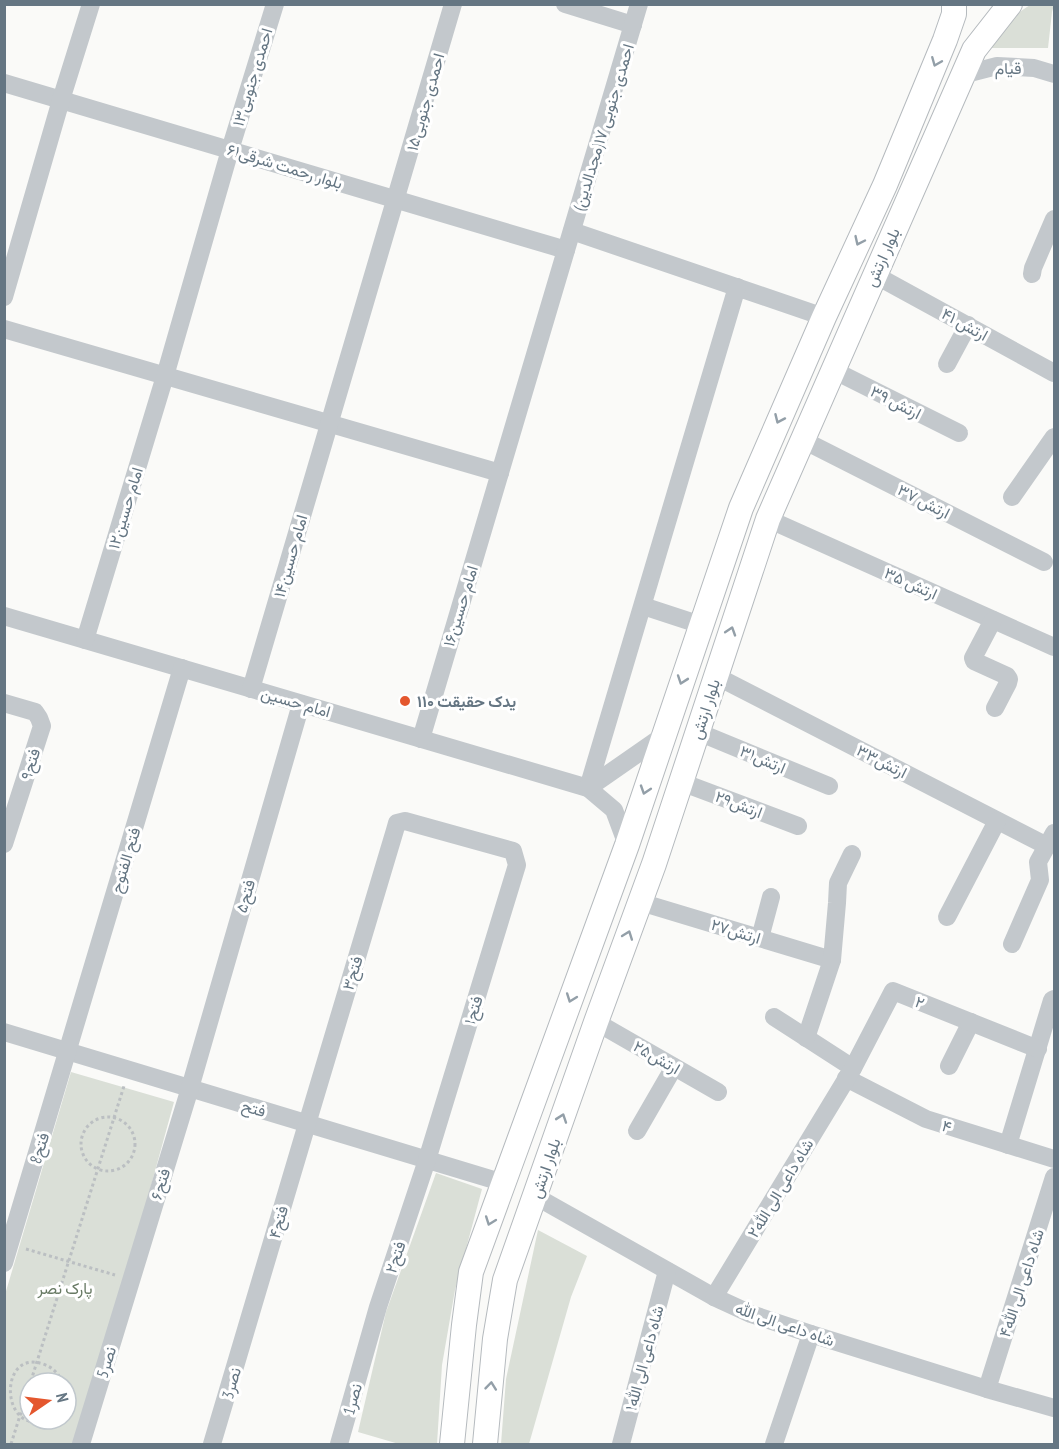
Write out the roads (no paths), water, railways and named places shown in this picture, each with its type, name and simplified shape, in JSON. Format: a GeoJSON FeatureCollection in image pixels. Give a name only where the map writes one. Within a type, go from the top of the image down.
{"type":"FeatureCollection","features":[{"type":"Feature","properties":{"kind":"main road"},"geometry":{"type":"LineString","coordinates":[[989,31],[995,14],[994,4]]}},
{"type":"Feature","properties":{"kind":"main road","name":"بلوار ارتش"},"geometry":{"type":"LineString","coordinates":[[485,1444],[495,1339],[505,1280],[640,902],[768,519],[962,75],[974,50],[1010,4]]}},
{"type":"Feature","properties":{"kind":"main road","name":"بلوار ارتش"},"geometry":{"type":"LineString","coordinates":[[452,1444],[471,1272],[627,845],[741,508],[889,175],[945,40],[954,14],[954,5]]}},
{"type":"Feature","properties":{"kind":"street"},"geometry":{"type":"LineString","coordinates":[[4,297],[91,4]]}},
{"type":"Feature","properties":{"kind":"street","name":"احمدی جنوبی۱۳"},"geometry":{"type":"LineString","coordinates":[[165,376],[275,4]]}},
{"type":"Feature","properties":{"kind":"street","name":"احمدی جنوبی۱۵"},"geometry":{"type":"LineString","coordinates":[[330,423],[453,4]]}},
{"type":"Feature","properties":{"kind":"street"},"geometry":{"type":"LineString","coordinates":[[565,4],[633,25]]}},
{"type":"Feature","properties":{"kind":"street","name":"احمدی جنوبی ۱۷(مجدالدین)"},"geometry":{"type":"LineString","coordinates":[[500,473],[639,4]]}},
{"type":"Feature","properties":{"kind":"street","name":"قیام"},"geometry":{"type":"LineString","coordinates":[[962,75],[997,66],[1034,68],[1054,74]]}},
{"type":"Feature","properties":{"kind":"street","name":"بلوار رحمت شرقی۶۱"},"geometry":{"type":"LineString","coordinates":[[4,83],[566,250]]}},
{"type":"Feature","properties":{"kind":"street"},"geometry":{"type":"LineString","coordinates":[[1032,274],[1054,219]]}},
{"type":"Feature","properties":{"kind":"street"},"geometry":{"type":"LineString","coordinates":[[572,231],[824,317]]}},
{"type":"Feature","properties":{"kind":"street","name":"ارتش ۴۱"},"geometry":{"type":"LineString","coordinates":[[875,275],[1054,373]]}},
{"type":"Feature","properties":{"kind":"street"},"geometry":{"type":"LineString","coordinates":[[588,788],[737,287]]}},
{"type":"Feature","properties":{"kind":"street"},"geometry":{"type":"LineString","coordinates":[[947,364],[968,326]]}},
{"type":"Feature","properties":{"kind":"street"},"geometry":{"type":"LineString","coordinates":[[4,329],[500,473]]}},
{"type":"Feature","properties":{"kind":"street","name":"ارتش ۳۹"},"geometry":{"type":"LineString","coordinates":[[833,370],[959,433]]}},
{"type":"Feature","properties":{"kind":"street","name":"امام حسین۱۲"},"geometry":{"type":"LineString","coordinates":[[86,640],[165,376]]}},
{"type":"Feature","properties":{"kind":"street","name":"امام حسین۱۴"},"geometry":{"type":"LineString","coordinates":[[251,689],[330,423]]}},
{"type":"Feature","properties":{"kind":"street"},"geometry":{"type":"LineString","coordinates":[[1012,497],[1054,436]]}},
{"type":"Feature","properties":{"kind":"street","name":"ارتش ۳۷"},"geometry":{"type":"LineString","coordinates":[[803,440],[1044,562]]}},
{"type":"Feature","properties":{"kind":"street","name":"امام حسین۱۶"},"geometry":{"type":"LineString","coordinates":[[421,739],[500,473]]}},
{"type":"Feature","properties":{"kind":"street","name":"ارتش ۳۵"},"geometry":{"type":"LineString","coordinates":[[768,519],[1054,647]]}},
{"type":"Feature","properties":{"kind":"street"},"geometry":{"type":"LineString","coordinates":[[643,606],[701,625]]}},
{"type":"Feature","properties":{"kind":"street","name":"امام حسین"},"geometry":{"type":"LineString","coordinates":[[4,616],[588,788]]}},
{"type":"Feature","properties":{"kind":"street"},"geometry":{"type":"LineString","coordinates":[[993,620],[973,658],[974,661],[1009,679],[995,708]]}},
{"type":"Feature","properties":{"kind":"street","name":"فتح الفتوح"},"geometry":{"type":"LineString","coordinates":[[67,1052],[182,668]]}},
{"type":"Feature","properties":{"kind":"street","name":"ارتش۳۳"},"geometry":{"type":"LineString","coordinates":[[716,676],[997,821],[1051,839]]}},
{"type":"Feature","properties":{"kind":"street","name":"۹فتح"},"geometry":{"type":"LineString","coordinates":[[4,703],[34,712],[42,726],[4,844]]}},
{"type":"Feature","properties":{"kind":"street","name":"۵فتح"},"geometry":{"type":"LineString","coordinates":[[190,1088],[301,704]]}},
{"type":"Feature","properties":{"kind":"street","name":"ارتش۳۱"},"geometry":{"type":"LineString","coordinates":[[698,732],[829,786]]}},
{"type":"Feature","properties":{"kind":"street"},"geometry":{"type":"LineString","coordinates":[[588,788],[663,736]]}},
{"type":"Feature","properties":{"kind":"street","name":"ارتش۲۹"},"geometry":{"type":"LineString","coordinates":[[681,782],[798,826]]}},
{"type":"Feature","properties":{"kind":"street"},"geometry":{"type":"LineString","coordinates":[[588,788],[614,810],[627,845]]}},
{"type":"Feature","properties":{"kind":"street","name":"۳فتح"},"geometry":{"type":"LineString","coordinates":[[306,1124],[397,823],[405,821],[513,851],[516,859]]}},
{"type":"Feature","properties":{"kind":"street"},"geometry":{"type":"LineString","coordinates":[[947,918],[997,821]]}},
{"type":"Feature","properties":{"kind":"street"},"geometry":{"type":"LineString","coordinates":[[1012,944],[1040,880],[1038,862],[1051,839]]}},
{"type":"Feature","properties":{"kind":"street"},"geometry":{"type":"LineString","coordinates":[[806,1038],[832,960],[838,883],[852,854]]}},
{"type":"Feature","properties":{"kind":"street","name":"۱فتح"},"geometry":{"type":"LineString","coordinates":[[427,1160],[517,865],[516,859]]}},
{"type":"Feature","properties":{"kind":"street"},"geometry":{"type":"LineString","coordinates":[[760,938],[771,897]]}},
{"type":"Feature","properties":{"kind":"street","name":"ارتش۲۷"},"geometry":{"type":"LineString","coordinates":[[640,902],[832,960]]}},
{"type":"Feature","properties":{"kind":"street","name":"۲"},"geometry":{"type":"LineString","coordinates":[[850,1073],[893,991],[1038,1049]]}},
{"type":"Feature","properties":{"kind":"street"},"geometry":{"type":"LineString","coordinates":[[1008,1145],[1054,999]]}},
{"type":"Feature","properties":{"kind":"street","name":"۴"},"geometry":{"type":"LineString","coordinates":[[774,1017],[806,1038],[850,1073],[926,1119],[1054,1159]]}},
{"type":"Feature","properties":{"kind":"street","name":"ارتش۲۵"},"geometry":{"type":"LineString","coordinates":[[596,1022],[718,1092]]}},
{"type":"Feature","properties":{"kind":"street"},"geometry":{"type":"LineString","coordinates":[[949,1066],[971,1022]]}},
{"type":"Feature","properties":{"kind":"street","name":"فتح"},"geometry":{"type":"LineString","coordinates":[[4,1032],[504,1183]]}},
{"type":"Feature","properties":{"kind":"street","name":"8فتح"},"geometry":{"type":"LineString","coordinates":[[4,1263],[67,1052]]}},
{"type":"Feature","properties":{"kind":"street"},"geometry":{"type":"LineString","coordinates":[[637,1131],[674,1067]]}},
{"type":"Feature","properties":{"kind":"street","name":"شاه داعی الی الله۲"},"geometry":{"type":"LineString","coordinates":[[714,1297],[850,1073]]}},
{"type":"Feature","properties":{"kind":"street","name":"۶فتح"},"geometry":{"type":"LineString","coordinates":[[131,1280],[190,1088]]}},
{"type":"Feature","properties":{"kind":"street","name":"فتح۴"},"geometry":{"type":"LineString","coordinates":[[249,1321],[306,1124]]}},
{"type":"Feature","properties":{"kind":"street","name":"۲فتح"},"geometry":{"type":"LineString","coordinates":[[364,1354],[427,1160]]}},
{"type":"Feature","properties":{"kind":"street","name":"شاه داعی الی الله۴"},"geometry":{"type":"LineString","coordinates":[[987,1389],[1050,1207],[1054,1178]]}},
{"type":"Feature","properties":{"kind":"street","name":"شاه داعی الی الله"},"geometry":{"type":"LineString","coordinates":[[535,1196],[714,1297],[751,1314],[1054,1408]]}},
{"type":"Feature","properties":{"kind":"street","name":"شاه داعی الی الله۱"},"geometry":{"type":"LineString","coordinates":[[621,1444],[667,1271]]}},
{"type":"Feature","properties":{"kind":"street","name":"5نصر"},"geometry":{"type":"LineString","coordinates":[[81,1444],[131,1280]]}},
{"type":"Feature","properties":{"kind":"street","name":"3نصر"},"geometry":{"type":"LineString","coordinates":[[212,1444],[249,1321]]}},
{"type":"Feature","properties":{"kind":"street"},"geometry":{"type":"LineString","coordinates":[[774,1444],[811,1334]]}},
{"type":"Feature","properties":{"kind":"street","name":"1نصر"},"geometry":{"type":"LineString","coordinates":[[339,1444],[364,1354]]}},
{"type":"Feature","properties":{"kind":"place","name":"یدک حقیقت ۱۱۰"},"geometry":{"type":"Point","coordinates":[405,701]}},
{"type":"Feature","properties":{"kind":"park label","name":"پارک نصر"},"geometry":{"type":"Point","coordinates":[65,1288]}}]}
